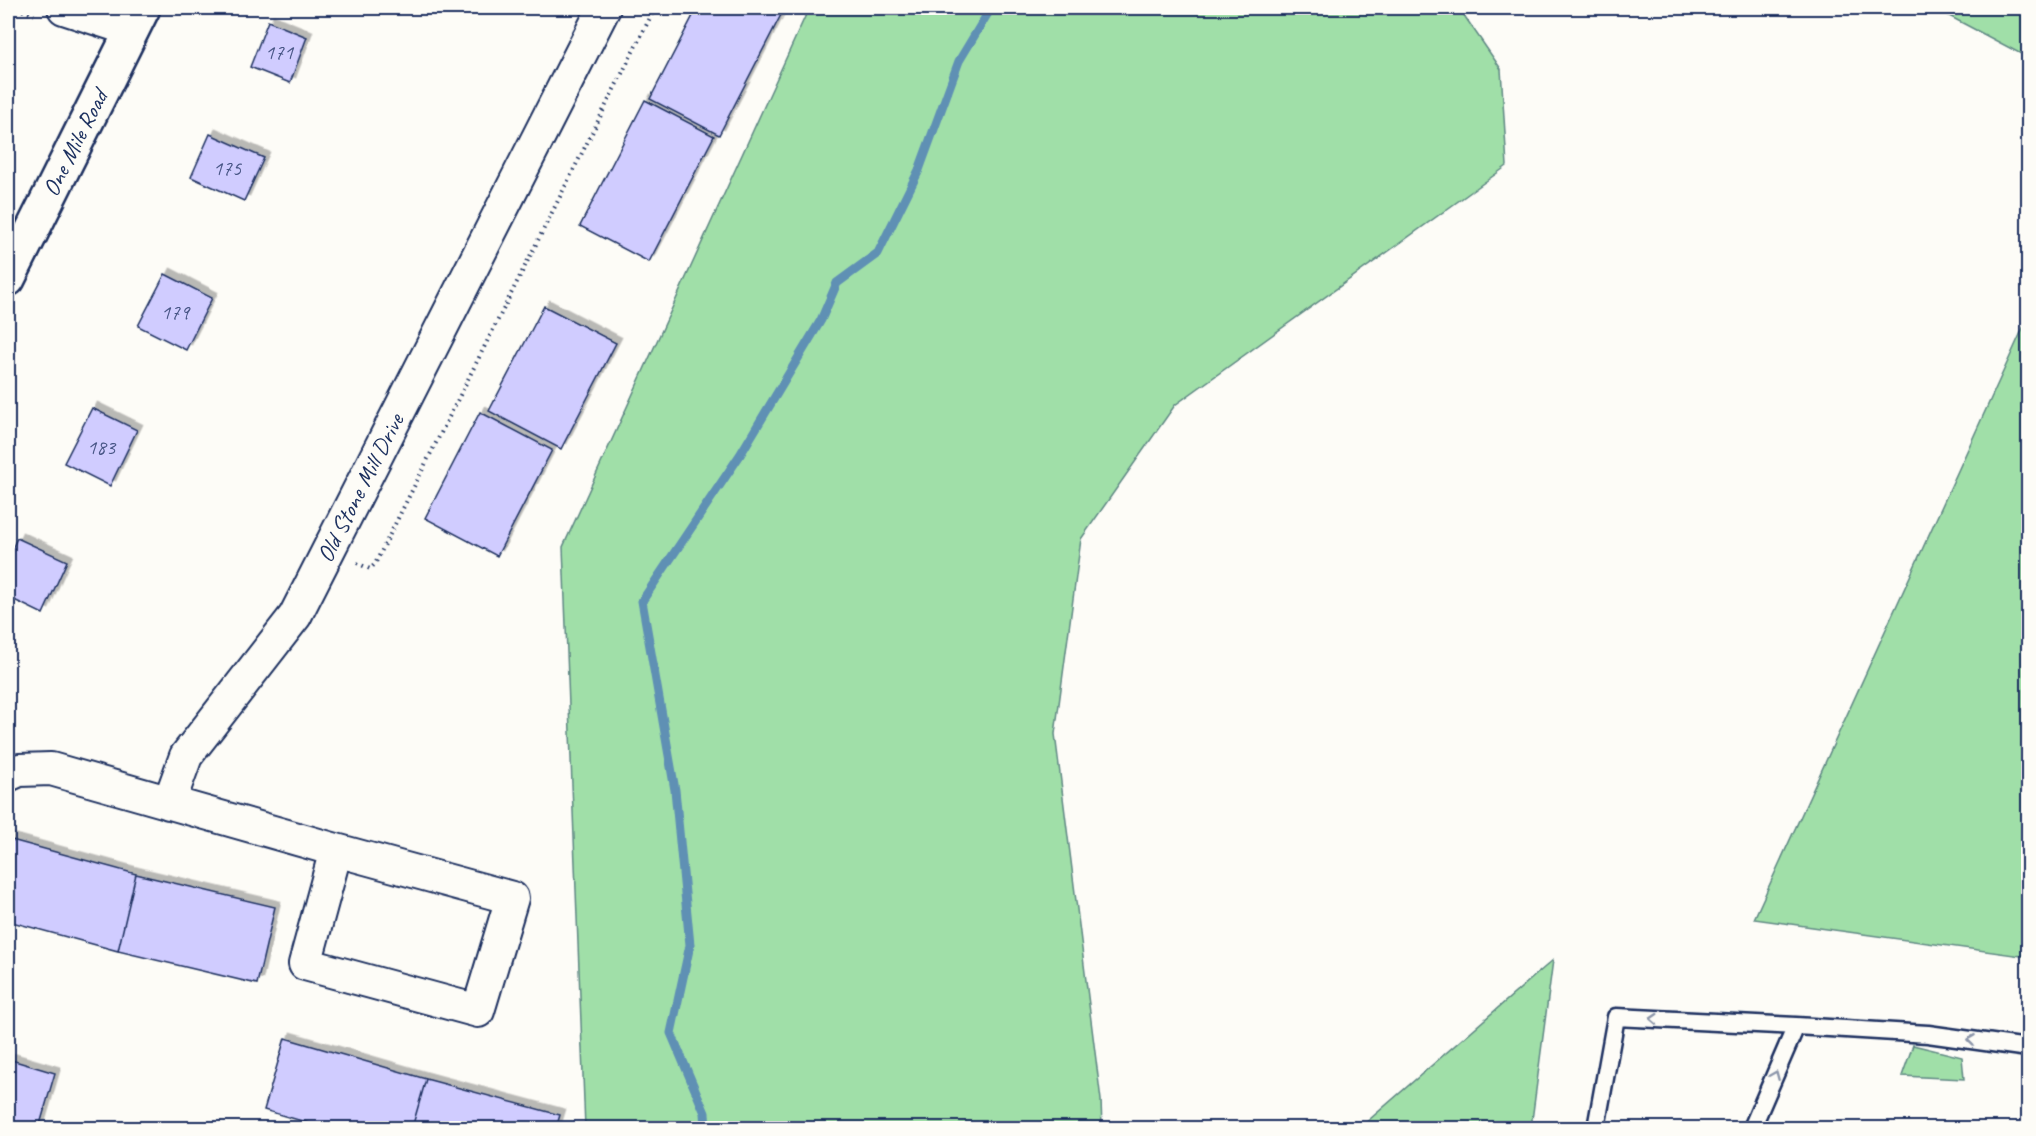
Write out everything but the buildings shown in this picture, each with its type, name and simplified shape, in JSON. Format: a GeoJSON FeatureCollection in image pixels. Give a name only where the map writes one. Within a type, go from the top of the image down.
{"type":"FeatureCollection","features":[{"type":"Feature","properties":{"kind":"street"},"geometry":{"type":"LineString","coordinates":[[64,8],[138,19]]}},
{"type":"Feature","properties":{"kind":"street"},"geometry":{"type":"LineString","coordinates":[[105,8],[138,19]]}},
{"type":"Feature","properties":{"kind":"street","name":"Old Stone Mill Drive"},"geometry":{"type":"LineString","coordinates":[[169,803],[186,756],[295,616],[604,8]]}},
{"type":"Feature","properties":{"kind":"street","name":"One Mile Road"},"geometry":{"type":"LineString","coordinates":[[8,279],[138,19]]}},
{"type":"Feature","properties":{"kind":"street"},"geometry":{"type":"LineString","coordinates":[[8,775],[19,770],[51,769],[78,775],[169,803],[512,898],[478,1011],[305,964],[336,850]]}},
{"type":"Feature","properties":{"kind":"lane"},"geometry":{"type":"LineString","coordinates":[[1596,1128],[1616,1017],[1928,1034],[2028,1048]]}},
{"type":"Feature","properties":{"kind":"lane"},"geometry":{"type":"LineString","coordinates":[[1752,1128],[1796,1026]]}},
{"type":"Feature","properties":{"kind":"green space"},"geometry":{"type":"Polygon","coordinates":[[[809,8],[1459,8],[1501,69],[1507,166],[1175,405],[1081,539],[1055,734],[1101,1100],[1102,1128],[585,1128],[563,547],[809,8]]]}},
{"type":"Feature","properties":{"kind":"green space"},"geometry":{"type":"Polygon","coordinates":[[[1934,8],[2028,8],[2028,60],[2027,57],[1934,8]]]}},
{"type":"Feature","properties":{"kind":"green space"},"geometry":{"type":"Polygon","coordinates":[[[2028,317],[2028,957],[1754,919],[2028,317]]]}},
{"type":"Feature","properties":{"kind":"green space"},"geometry":{"type":"Polygon","coordinates":[[[1553,960],[1531,1128],[1361,1128],[1362,1126],[1553,960]]]}},
{"type":"Feature","properties":{"kind":"green space"},"geometry":{"type":"Polygon","coordinates":[[[1913,1045],[1962,1057],[1964,1079],[1902,1076],[1913,1045]]]}},
{"type":"Feature","properties":{"kind":"waterway"},"geometry":{"type":"LineString","coordinates":[[706,1128],[705,1113],[671,1033],[690,945],[675,790],[642,601],[740,455],[821,320],[837,283],[878,253],[919,170],[959,61],[991,8]]}}]}
